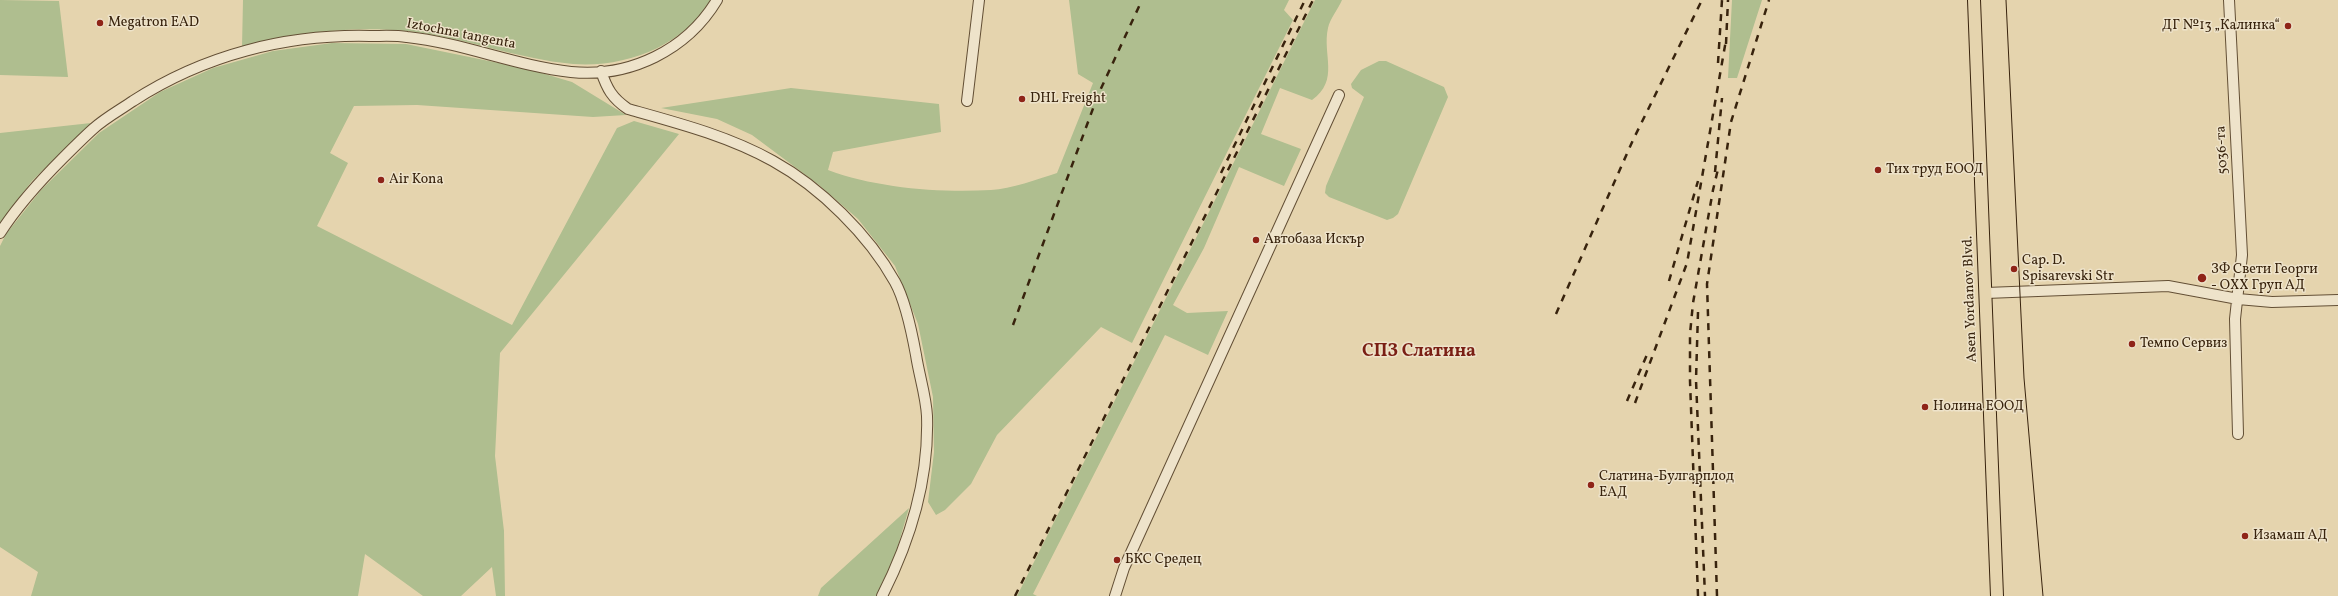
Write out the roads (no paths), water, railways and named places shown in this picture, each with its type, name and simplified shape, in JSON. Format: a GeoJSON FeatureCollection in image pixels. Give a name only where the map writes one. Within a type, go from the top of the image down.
{"type":"FeatureCollection","features":[{"type":"Feature","properties":{"kind":"main road","name":"Asen Yordanov Blvd."},"geometry":{"type":"LineString","coordinates":[[1974,0],[1997,596]]}},
{"type":"Feature","properties":{"kind":"street","name":"Iztochna tangenta"},"geometry":{"type":"LineString","coordinates":[[0,233],[36,185],[94,128],[121,108],[157,85],[210,61],[271,43],[331,35],[406,36],[482,51],[572,72],[601,71],[628,67],[661,56],[686,39],[707,17],[717,0]]}},
{"type":"Feature","properties":{"kind":"street"},"geometry":{"type":"LineString","coordinates":[[967,101],[979,0]]}},
{"type":"Feature","properties":{"kind":"street","name":"5036-та"},"geometry":{"type":"LineString","coordinates":[[2229,0],[2242,255],[2235,320],[2238,434]]}},
{"type":"Feature","properties":{"kind":"street"},"geometry":{"type":"LineString","coordinates":[[601,71],[607,90],[615,100],[628,109],[728,139],[774,162],[825,197],[866,241],[896,283],[911,330],[927,415],[925,455],[916,511],[909,533],[882,596]]}},
{"type":"Feature","properties":{"kind":"street"},"geometry":{"type":"LineString","coordinates":[[1115,596],[1124,568],[1340,95]]}},
{"type":"Feature","properties":{"kind":"street"},"geometry":{"type":"LineString","coordinates":[[1986,293],[2168,286],[2238,299],[2272,302],[2338,300]]}},
{"type":"Feature","properties":{"kind":"tram line"},"geometry":{"type":"LineString","coordinates":[[2006,0],[2024,378],[2043,596]]}},
{"type":"Feature","properties":{"kind":"railway"},"geometry":{"type":"LineString","coordinates":[[1013,325],[1098,95],[1142,0]]}},
{"type":"Feature","properties":{"kind":"railway"},"geometry":{"type":"LineString","coordinates":[[1221,173],[1305,0]]}},
{"type":"Feature","properties":{"kind":"railway"},"geometry":{"type":"LineString","coordinates":[[1015,596],[1313,0]]}},
{"type":"Feature","properties":{"kind":"railway"},"geometry":{"type":"LineString","coordinates":[[1556,314],[1633,140],[1702,0]]}},
{"type":"Feature","properties":{"kind":"railway"},"geometry":{"type":"LineString","coordinates":[[1718,63],[1722,0]]}},
{"type":"Feature","properties":{"kind":"railway"},"geometry":{"type":"LineString","coordinates":[[1726,44],[1728,0]]}},
{"type":"Feature","properties":{"kind":"railway"},"geometry":{"type":"LineString","coordinates":[[1717,596],[1707,284],[1731,122],[1769,0]]}},
{"type":"Feature","properties":{"kind":"railway"},"geometry":{"type":"LineString","coordinates":[[1635,403],[1687,263],[1726,40]]}},
{"type":"Feature","properties":{"kind":"railway"},"geometry":{"type":"LineString","coordinates":[[1715,172],[1722,98]]}},
{"type":"Feature","properties":{"kind":"railway"},"geometry":{"type":"LineString","coordinates":[[1698,596],[1690,381],[1690,334],[1693,303],[1713,190],[1719,165]]}},
{"type":"Feature","properties":{"kind":"railway"},"geometry":{"type":"LineString","coordinates":[[1669,281],[1698,181]]}},
{"type":"Feature","properties":{"kind":"railway"},"geometry":{"type":"LineString","coordinates":[[1698,312],[1696,380],[1705,596]]}},
{"type":"Feature","properties":{"kind":"railway"},"geometry":{"type":"LineString","coordinates":[[1627,401],[1649,350]]}},
{"type":"Feature","properties":{"kind":"place","name":"Megatron EAD"},"geometry":{"type":"Point","coordinates":[100,23]}},
{"type":"Feature","properties":{"kind":"place","name":"ДГ №13 „Калинка“"},"geometry":{"type":"Point","coordinates":[2288,26]}},
{"type":"Feature","properties":{"kind":"place","name":"DHL Freight"},"geometry":{"type":"Point","coordinates":[1022,99]}},
{"type":"Feature","properties":{"kind":"place","name":"Тих труд ЕООД"},"geometry":{"type":"Point","coordinates":[1878,170]}},
{"type":"Feature","properties":{"kind":"place","name":"Air Kona"},"geometry":{"type":"Point","coordinates":[381,180]}},
{"type":"Feature","properties":{"kind":"place","name":"Автобаза Искър"},"geometry":{"type":"Point","coordinates":[1256,240]}},
{"type":"Feature","properties":{"kind":"place","name":"Cap. D. Spisarevski Str"},"geometry":{"type":"Point","coordinates":[2014,269]}},
{"type":"Feature","properties":{"kind":"place","name":"ЗФ Свети Георги - ОХХ Груп АД"},"geometry":{"type":"Point","coordinates":[2202,278]}},
{"type":"Feature","properties":{"kind":"place","name":"Темпо Сервиз"},"geometry":{"type":"Point","coordinates":[2132,344]}},
{"type":"Feature","properties":{"kind":"place","name":"Нолина ЕООД"},"geometry":{"type":"Point","coordinates":[1925,407]}},
{"type":"Feature","properties":{"kind":"place","name":"Слатина-Булгарплод ЕАД"},"geometry":{"type":"Point","coordinates":[1591,485]}},
{"type":"Feature","properties":{"kind":"place","name":"Изамаш АД"},"geometry":{"type":"Point","coordinates":[2245,536]}},
{"type":"Feature","properties":{"kind":"place","name":"БКС Средец"},"geometry":{"type":"Point","coordinates":[1117,560]}},
{"type":"Feature","properties":{"kind":"district","name":"СПЗ Слатина"},"geometry":{"type":"Point","coordinates":[1419,353]}}]}
